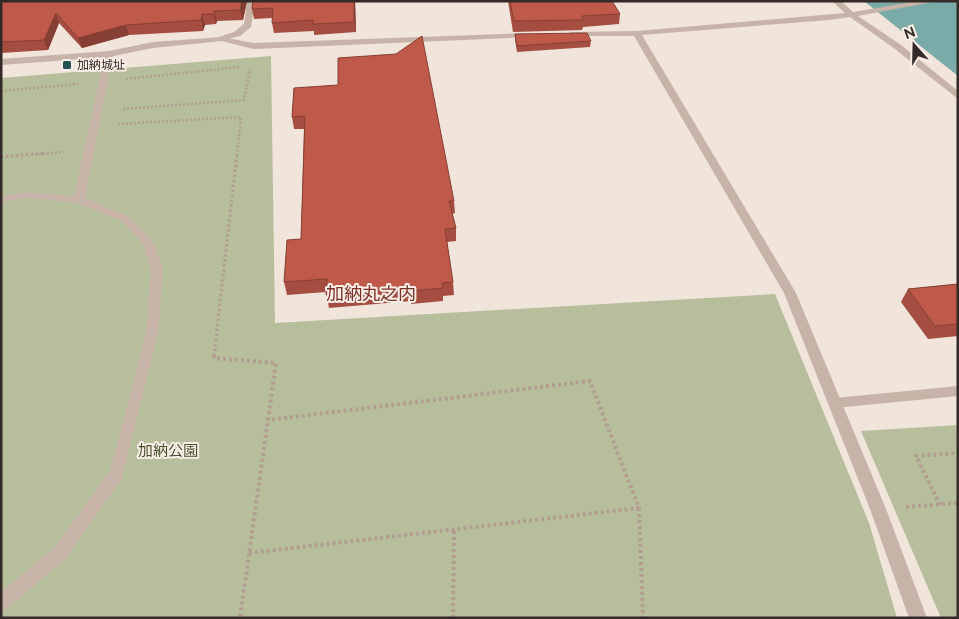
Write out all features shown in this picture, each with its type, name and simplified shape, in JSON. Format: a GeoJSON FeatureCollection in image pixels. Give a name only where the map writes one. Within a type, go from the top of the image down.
{"type":"FeatureCollection","features":[{"type":"Feature","properties":{"kind":"street"},"geometry":{"type":"LineString","coordinates":[[1,62],[109,54],[154,44],[222,39],[237,34],[248,25],[251,1]]}},
{"type":"Feature","properties":{"kind":"street"},"geometry":{"type":"LineString","coordinates":[[836,1],[857,14],[958,96]]}},
{"type":"Feature","properties":{"kind":"street"},"geometry":{"type":"LineString","coordinates":[[560,35],[637,33],[857,14],[934,1]]}},
{"type":"Feature","properties":{"kind":"street"},"geometry":{"type":"LineString","coordinates":[[637,33],[790,293],[878,509],[918,618]]}},
{"type":"Feature","properties":{"kind":"street"},"geometry":{"type":"LineString","coordinates":[[222,39],[253,46],[540,35]]}},
{"type":"Feature","properties":{"kind":"street"},"geometry":{"type":"LineString","coordinates":[[79,200],[109,54]]}},
{"type":"Feature","properties":{"kind":"street"},"geometry":{"type":"LineString","coordinates":[[1,199],[28,195],[79,200],[126,219],[148,243],[157,270],[152,334],[117,473],[60,553],[1,602]]}},
{"type":"Feature","properties":{"kind":"street"},"geometry":{"type":"LineString","coordinates":[[835,403],[958,391]]}},
{"type":"Feature","properties":{"kind":"path"},"geometry":{"type":"LineString","coordinates":[[97,111],[244,100],[250,66]]}},
{"type":"Feature","properties":{"kind":"path"},"geometry":{"type":"LineString","coordinates":[[1,91],[240,67]]}},
{"type":"Feature","properties":{"kind":"path"},"geometry":{"type":"LineString","coordinates":[[95,125],[241,117],[214,358],[276,363],[240,618]]}},
{"type":"Feature","properties":{"kind":"path"},"geometry":{"type":"LineString","coordinates":[[1,157],[90,150]]}},
{"type":"Feature","properties":{"kind":"path"},"geometry":{"type":"LineString","coordinates":[[268,420],[590,381],[640,508],[643,618]]}},
{"type":"Feature","properties":{"kind":"path"},"geometry":{"type":"LineString","coordinates":[[940,504],[916,456],[958,453]]}},
{"type":"Feature","properties":{"kind":"path"},"geometry":{"type":"LineString","coordinates":[[878,509],[958,503]]}},
{"type":"Feature","properties":{"kind":"path"},"geometry":{"type":"LineString","coordinates":[[249,553],[640,508]]}},
{"type":"Feature","properties":{"kind":"path"},"geometry":{"type":"LineString","coordinates":[[453,618],[454,530]]}},
{"type":"Feature","properties":{"kind":"green space","name":"加納公園"},"geometry":{"type":"Polygon","coordinates":[[[271,56],[275,323],[775,294],[869,523],[897,618],[1,618],[1,78],[271,56]]]}},
{"type":"Feature","properties":{"kind":"green space"},"geometry":{"type":"Polygon","coordinates":[[[958,425],[958,618],[941,618],[861,431],[958,425]]]}},
{"type":"Feature","properties":{"kind":"water"},"geometry":{"type":"Polygon","coordinates":[[[864,1],[958,1],[958,76],[864,1]]]}},
{"type":"Feature","properties":{"kind":"building"},"geometry":{"type":"Polygon","coordinates":[[[1,1],[242,1],[240,10],[214,11],[214,14],[202,14],[201,20],[126,25],[78,38],[56,13],[44,40],[1,42],[1,1]]]}},
{"type":"Feature","properties":{"kind":"building"},"geometry":{"type":"Polygon","coordinates":[[[253,1],[354,1],[354,22],[313,24],[313,20],[272,23],[273,8],[252,9],[253,1]]]}},
{"type":"Feature","properties":{"kind":"building"},"geometry":{"type":"Polygon","coordinates":[[[510,1],[612,1],[620,14],[582,16],[583,20],[514,21],[510,1]]]}},
{"type":"Feature","properties":{"kind":"building"},"geometry":{"type":"Polygon","coordinates":[[[587,33],[591,41],[517,46],[515,34],[587,33]]]}},
{"type":"Feature","properties":{"kind":"building"},"geometry":{"type":"Polygon","coordinates":[[[422,36],[454,201],[449,201],[456,228],[445,229],[453,282],[442,283],[443,288],[410,291],[410,288],[326,295],[327,279],[284,282],[287,240],[301,239],[305,116],[292,117],[294,88],[338,85],[338,58],[396,54],[422,36]]]}},
{"type":"Feature","properties":{"kind":"building"},"geometry":{"type":"Polygon","coordinates":[[[958,284],[958,324],[935,326],[908,289],[958,284]]]}},
{"type":"Feature","properties":{"kind":"place","name":"加納城址"},"geometry":{"type":"Point","coordinates":[67,65]}},
{"type":"Feature","properties":{"kind":"district","name":"加納丸之内"},"geometry":{"type":"Point","coordinates":[371,293]}}]}
